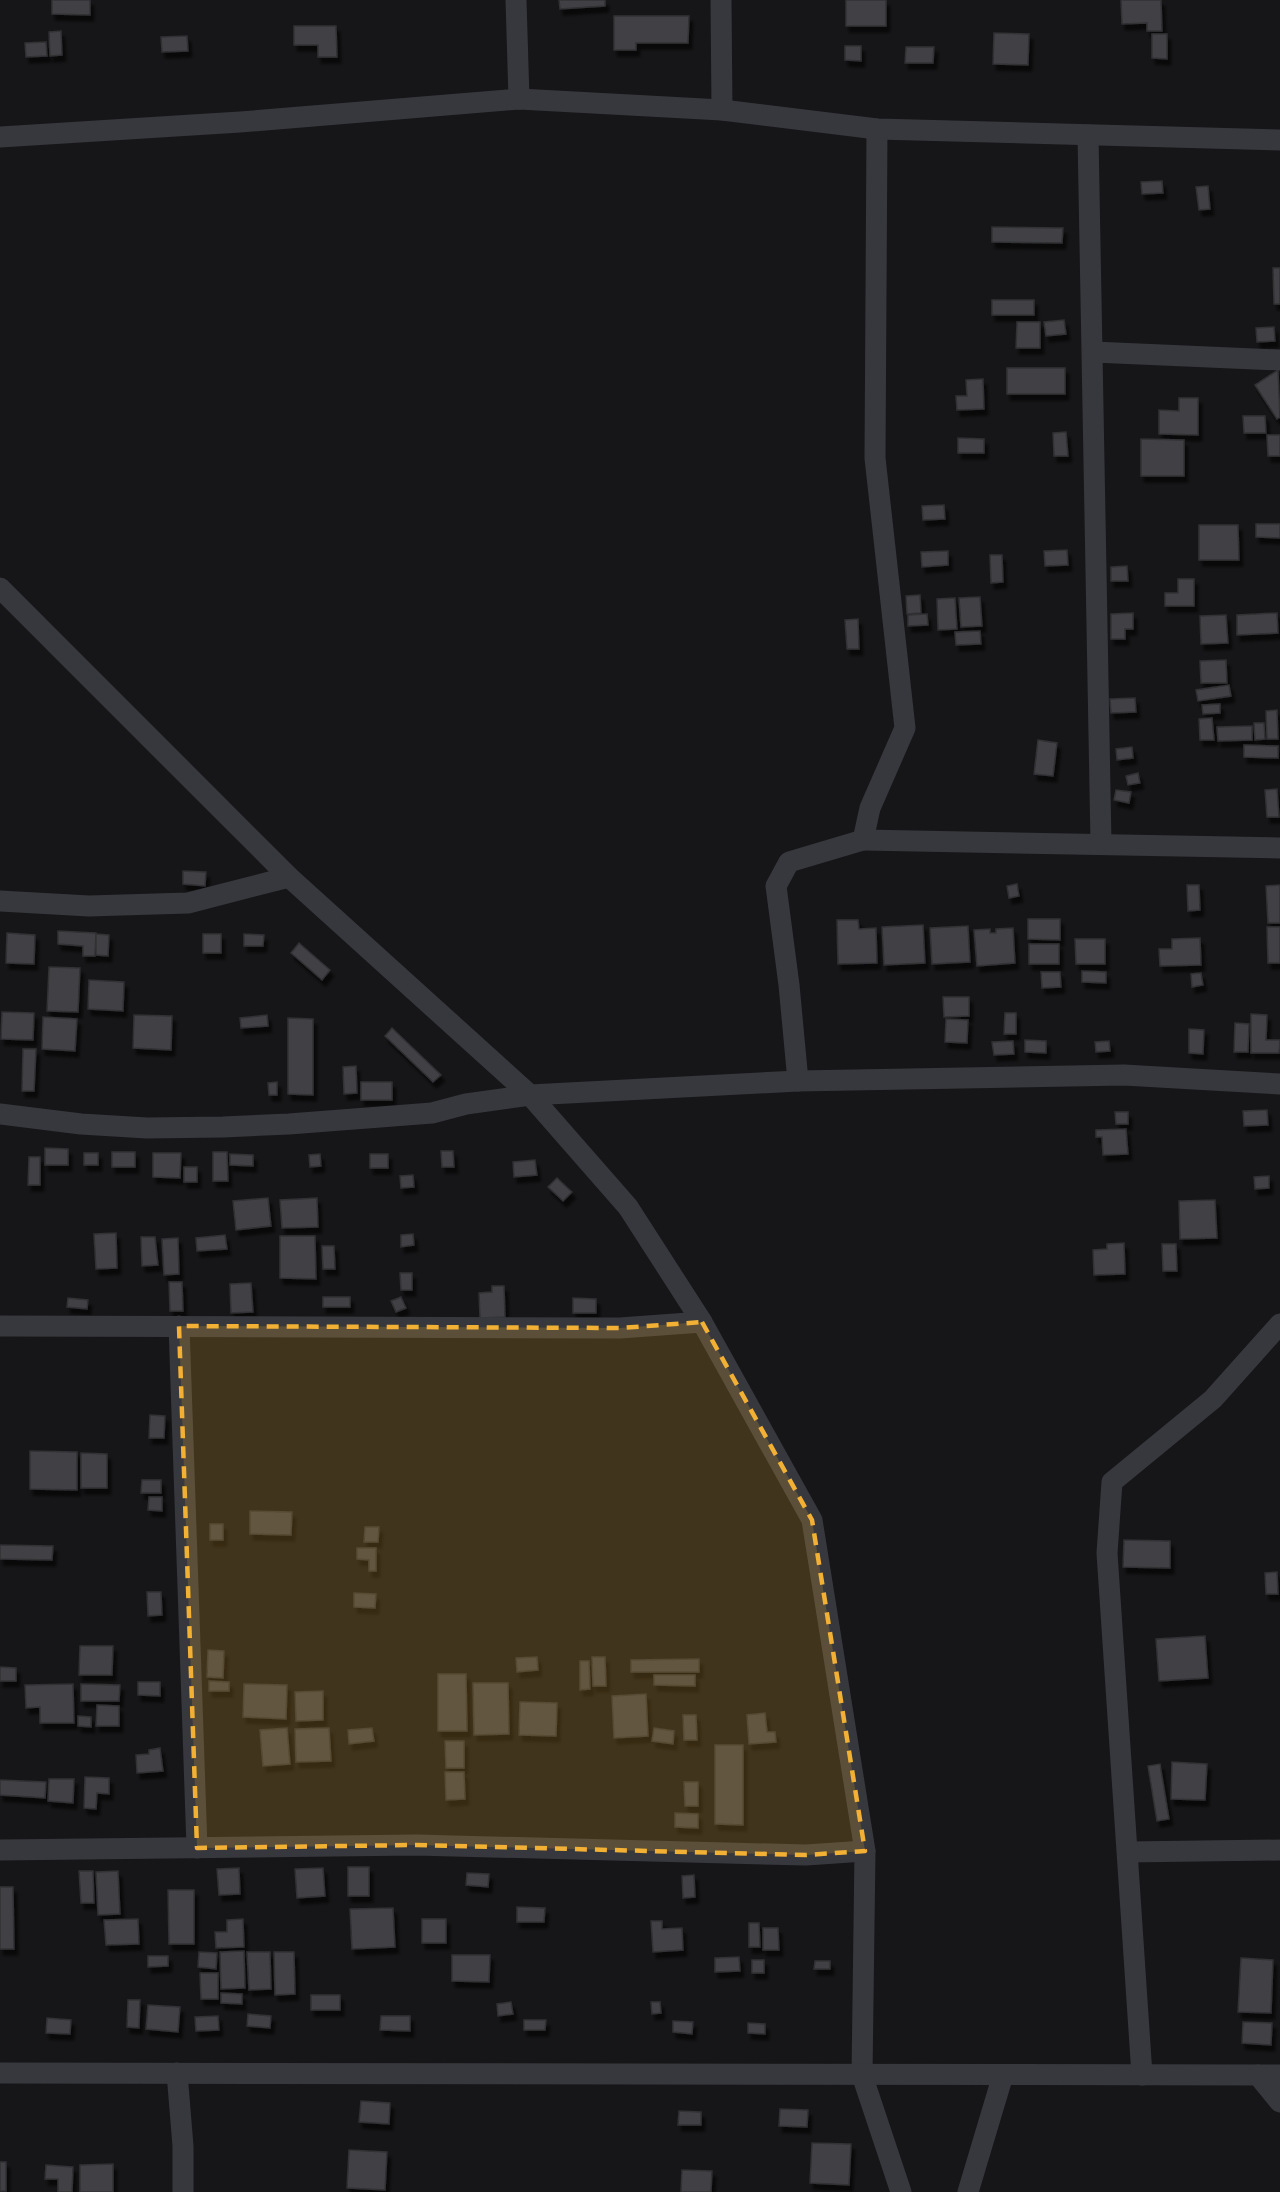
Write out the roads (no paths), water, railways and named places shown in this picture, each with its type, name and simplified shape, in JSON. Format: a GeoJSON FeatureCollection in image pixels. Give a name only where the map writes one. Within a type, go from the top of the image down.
{"type":"FeatureCollection","features":[{"type":"Feature","properties":{"kind":"street"},"geometry":{"type":"LineString","coordinates":[[516,0],[519,99]]}},
{"type":"Feature","properties":{"kind":"street"},"geometry":{"type":"LineString","coordinates":[[721,0],[722,110]]}},
{"type":"Feature","properties":{"kind":"street"},"geometry":{"type":"LineString","coordinates":[[0,138],[240,122],[519,99],[722,110],[877,129],[1280,140]]}},
{"type":"Feature","properties":{"kind":"street"},"geometry":{"type":"LineString","coordinates":[[862,840],[870,808],[905,728],[875,458],[877,129]]}},
{"type":"Feature","properties":{"kind":"street"},"geometry":{"type":"LineString","coordinates":[[1088,135],[1101,844]]}},
{"type":"Feature","properties":{"kind":"street"},"geometry":{"type":"LineString","coordinates":[[1093,352],[1280,360]]}},
{"type":"Feature","properties":{"kind":"street"},"geometry":{"type":"LineString","coordinates":[[0,588],[289,877],[530,1095],[628,1207],[702,1322],[812,1520],[865,1851],[862,2075],[901,2192]]}},
{"type":"Feature","properties":{"kind":"street"},"geometry":{"type":"LineString","coordinates":[[798,1082],[789,985],[776,886],[789,862],[862,840],[1280,848]]}},
{"type":"Feature","properties":{"kind":"street"},"geometry":{"type":"LineString","coordinates":[[0,901],[89,906],[188,903],[289,877]]}},
{"type":"Feature","properties":{"kind":"street"},"geometry":{"type":"LineString","coordinates":[[0,1114],[81,1124],[147,1128],[278,1125],[432,1113],[466,1104],[530,1095],[798,1082],[1124,1075],[1280,1084]]}},
{"type":"Feature","properties":{"kind":"street"},"geometry":{"type":"LineString","coordinates":[[0,1326],[620,1328],[702,1322]]}},
{"type":"Feature","properties":{"kind":"street"},"geometry":{"type":"LineString","coordinates":[[1142,2076],[1107,1552],[1112,1482],[1213,1399],[1280,1324]]}},
{"type":"Feature","properties":{"kind":"street"},"geometry":{"type":"LineString","coordinates":[[180,1326],[197,1848]]}},
{"type":"Feature","properties":{"kind":"street"},"geometry":{"type":"LineString","coordinates":[[0,1850],[416,1845],[806,1855],[865,1851]]}},
{"type":"Feature","properties":{"kind":"street"},"geometry":{"type":"LineString","coordinates":[[1128,1852],[1280,1850]]}},
{"type":"Feature","properties":{"kind":"street"},"geometry":{"type":"LineString","coordinates":[[0,2073],[1280,2075]]}},
{"type":"Feature","properties":{"kind":"street"},"geometry":{"type":"LineString","coordinates":[[177,2073],[183,2146],[183,2192]]}},
{"type":"Feature","properties":{"kind":"street"},"geometry":{"type":"LineString","coordinates":[[968,2192],[1003,2075]]}},
{"type":"Feature","properties":{"kind":"street"},"geometry":{"type":"LineString","coordinates":[[1258,2075],[1280,2102]]}}]}
